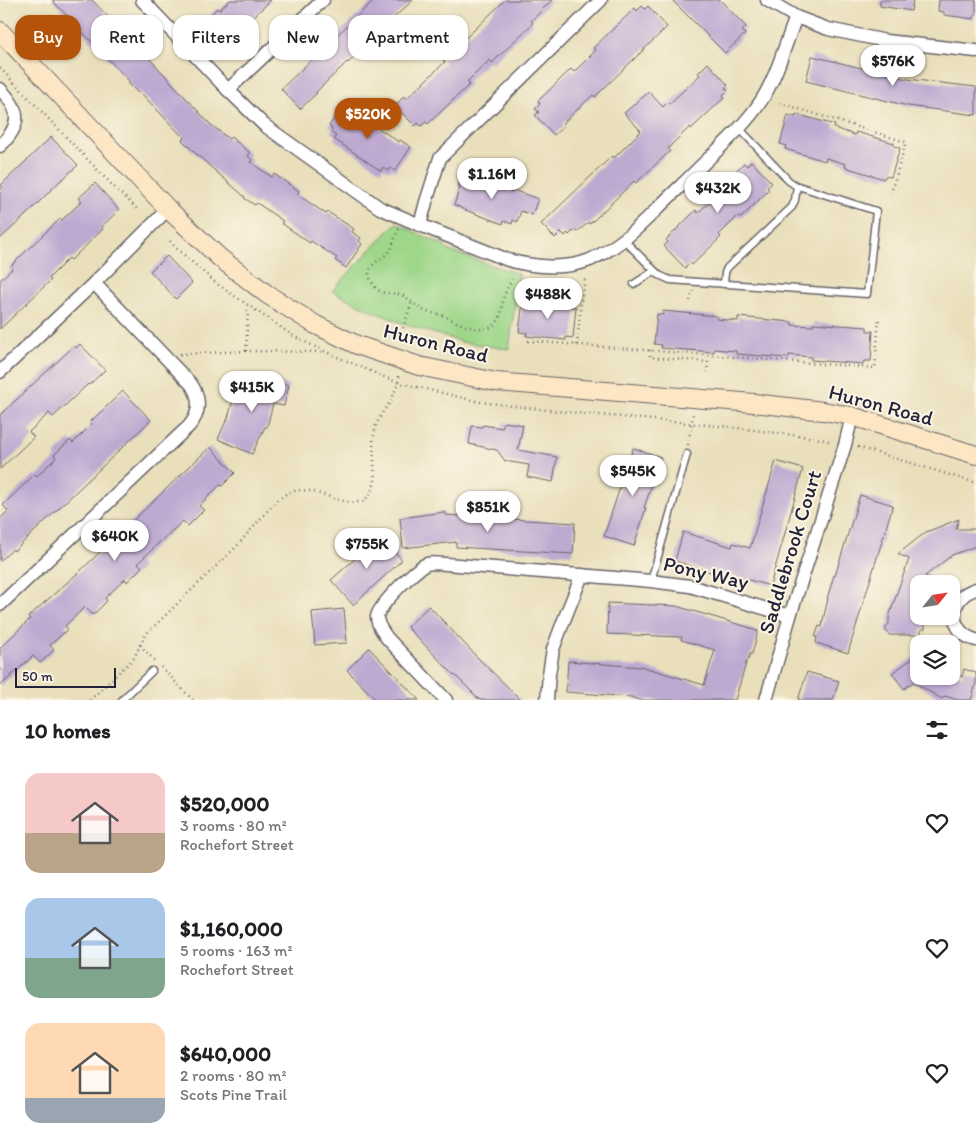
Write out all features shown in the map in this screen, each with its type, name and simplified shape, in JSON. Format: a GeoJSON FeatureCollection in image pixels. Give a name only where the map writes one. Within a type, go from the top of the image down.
{"type":"FeatureCollection","features":[{"type":"Feature","properties":{"kind":"main road","name":"Huron Road"},"geometry":{"type":"LineString","coordinates":[[0,31],[168,209],[221,259],[268,296],[316,325],[357,345],[419,366],[496,382],[754,403],[852,416],[976,455]]}},
{"type":"Feature","properties":{"kind":"street"},"geometry":{"type":"LineString","coordinates":[[142,0],[264,125],[380,208],[508,260],[522,264],[543,266],[568,265],[588,260],[611,249],[629,236],[751,115],[762,100],[771,82],[796,18]]}},
{"type":"Feature","properties":{"kind":"street"},"geometry":{"type":"LineString","coordinates":[[228,90],[323,0]]}},
{"type":"Feature","properties":{"kind":"street"},"geometry":{"type":"LineString","coordinates":[[420,225],[440,158],[601,0]]}},
{"type":"Feature","properties":{"kind":"street"},"geometry":{"type":"LineString","coordinates":[[768,0],[796,18],[828,29],[886,40],[976,51]]}},
{"type":"Feature","properties":{"kind":"street"},"geometry":{"type":"LineString","coordinates":[[0,89],[13,104],[16,118],[12,132],[0,146]]}},
{"type":"Feature","properties":{"kind":"street"},"geometry":{"type":"LineString","coordinates":[[0,372],[94,283],[168,209]]}},
{"type":"Feature","properties":{"kind":"street"},"geometry":{"type":"LineString","coordinates":[[0,605],[192,422],[197,413],[198,398],[191,384],[94,283]]}},
{"type":"Feature","properties":{"kind":"street","name":"Saddlebrook Court"},"geometry":{"type":"LineString","coordinates":[[766,700],[852,416]]}},
{"type":"Feature","properties":{"kind":"street","name":"Pony Way"},"geometry":{"type":"LineString","coordinates":[[446,700],[387,638],[379,626],[377,616],[381,607],[393,592],[427,563],[651,580],[690,586],[790,616]]}},
{"type":"Feature","properties":{"kind":"street"},"geometry":{"type":"LineString","coordinates":[[547,700],[553,649],[582,575]]}},
{"type":"Feature","properties":{"kind":"street"},"geometry":{"type":"LineString","coordinates":[[976,590],[970,591],[960,598],[954,617],[956,626],[962,634],[976,640]]}},
{"type":"Feature","properties":{"kind":"lane"},"geometry":{"type":"LineString","coordinates":[[624,240],[654,271],[670,280],[867,294],[876,211],[796,186],[739,128]]}},
{"type":"Feature","properties":{"kind":"lane"},"geometry":{"type":"LineString","coordinates":[[724,284],[727,268],[792,207],[795,200],[796,186]]}},
{"type":"Feature","properties":{"kind":"lane"},"geometry":{"type":"LineString","coordinates":[[634,284],[654,271]]}},
{"type":"Feature","properties":{"kind":"lane"},"geometry":{"type":"LineString","coordinates":[[651,580],[687,454]]}},
{"type":"Feature","properties":{"kind":"lane"},"geometry":{"type":"LineString","coordinates":[[122,700],[152,671]]}},
{"type":"Feature","properties":{"kind":"path"},"geometry":{"type":"LineString","coordinates":[[0,68],[138,210]]}},
{"type":"Feature","properties":{"kind":"path"},"geometry":{"type":"LineString","coordinates":[[780,103],[906,142],[891,193]]}},
{"type":"Feature","properties":{"kind":"path"},"geometry":{"type":"LineString","coordinates":[[404,218],[389,251],[377,260],[371,268],[369,275],[378,291],[385,294],[403,296],[423,310],[476,329],[486,330],[498,321],[503,299],[512,279]]}},
{"type":"Feature","properties":{"kind":"path"},"geometry":{"type":"LineString","coordinates":[[578,345],[581,300],[586,279]]}},
{"type":"Feature","properties":{"kind":"path"},"geometry":{"type":"LineString","coordinates":[[690,302],[693,289]]}},
{"type":"Feature","properties":{"kind":"path"},"geometry":{"type":"LineString","coordinates":[[403,328],[412,302]]}},
{"type":"Feature","properties":{"kind":"path"},"geometry":{"type":"LineString","coordinates":[[246,351],[248,306]]}},
{"type":"Feature","properties":{"kind":"path"},"geometry":{"type":"LineString","coordinates":[[528,341],[875,368],[879,317]]}},
{"type":"Feature","properties":{"kind":"path"},"geometry":{"type":"LineString","coordinates":[[650,350],[650,357],[708,362],[707,372]]}},
{"type":"Feature","properties":{"kind":"path"},"geometry":{"type":"LineString","coordinates":[[167,359],[183,353],[246,351],[326,352]]}},
{"type":"Feature","properties":{"kind":"path"},"geometry":{"type":"LineString","coordinates":[[90,700],[134,658],[145,635],[236,547],[277,500],[287,493],[298,490],[310,491],[354,503],[363,501],[370,495],[375,482],[373,441],[376,425],[391,400],[398,383],[402,360]]}},
{"type":"Feature","properties":{"kind":"path"},"geometry":{"type":"LineString","coordinates":[[687,454],[695,398]]}},
{"type":"Feature","properties":{"kind":"path"},"geometry":{"type":"LineString","coordinates":[[858,447],[976,483]]}},
{"type":"Feature","properties":{"kind":"path"},"geometry":{"type":"LineString","coordinates":[[140,645],[193,700]]}},
{"type":"Feature","properties":{"kind":"green space"},"geometry":{"type":"Polygon","coordinates":[[[396,223],[443,245],[449,251],[519,274],[509,349],[462,342],[407,325],[370,310],[332,291],[396,223]]]}},
{"type":"Feature","properties":{"kind":"building"},"geometry":{"type":"Polygon","coordinates":[[[52,0],[92,0],[106,15],[91,15],[91,41],[81,30],[81,15],[66,15],[52,0]]]}},
{"type":"Feature","properties":{"kind":"building"},"geometry":{"type":"Polygon","coordinates":[[[230,0],[271,0],[255,15],[210,15],[217,8],[219,10],[230,0]]]}},
{"type":"Feature","properties":{"kind":"building"},"geometry":{"type":"Polygon","coordinates":[[[374,0],[413,0],[397,15],[358,15],[374,0]]]}},
{"type":"Feature","properties":{"kind":"building"},"geometry":{"type":"Polygon","coordinates":[[[505,0],[552,0],[531,21],[533,23],[492,63],[490,60],[472,77],[467,82],[470,84],[428,124],[426,122],[421,126],[418,123],[415,126],[395,106],[404,96],[406,99],[445,62],[443,60],[468,60],[468,36],[505,0]]]}},
{"type":"Feature","properties":{"kind":"building"},"geometry":{"type":"Polygon","coordinates":[[[672,0],[720,0],[746,27],[742,31],[745,34],[725,53],[672,0]]]}},
{"type":"Feature","properties":{"kind":"building"},"geometry":{"type":"Polygon","coordinates":[[[880,0],[913,0],[911,11],[880,6],[880,0]]]}},
{"type":"Feature","properties":{"kind":"building"},"geometry":{"type":"Polygon","coordinates":[[[939,0],[976,0],[976,15],[974,15],[974,19],[944,15],[944,12],[938,11],[939,0]]]}},
{"type":"Feature","properties":{"kind":"building"},"geometry":{"type":"Polygon","coordinates":[[[642,6],[645,9],[648,6],[667,27],[595,97],[593,95],[562,124],[564,126],[554,135],[535,115],[539,112],[535,109],[540,104],[538,101],[571,69],[574,72],[596,50],[593,48],[635,8],[637,11],[642,6]]]}},
{"type":"Feature","properties":{"kind":"building"},"geometry":{"type":"Polygon","coordinates":[[[348,25],[348,60],[351,60],[300,109],[281,89],[311,60],[338,60],[338,34],[348,25]]]}},
{"type":"Feature","properties":{"kind":"building"},"geometry":{"type":"Polygon","coordinates":[[[812,56],[907,79],[976,87],[976,115],[908,106],[806,81],[812,56]]]}},
{"type":"Feature","properties":{"kind":"building"},"geometry":{"type":"Polygon","coordinates":[[[109,60],[151,60],[209,123],[229,139],[231,137],[250,153],[248,156],[252,160],[250,162],[272,177],[274,174],[299,191],[297,194],[326,214],[328,212],[354,229],[352,232],[361,238],[359,241],[362,244],[346,268],[335,260],[337,258],[311,241],[310,243],[281,223],[283,221],[257,203],[255,205],[244,198],[182,140],[184,138],[139,91],[138,93],[128,83],[130,82],[109,60]]]}},
{"type":"Feature","properties":{"kind":"building"},"geometry":{"type":"Polygon","coordinates":[[[708,63],[728,85],[725,88],[728,90],[723,95],[725,97],[691,129],[690,127],[672,144],[668,149],[670,151],[636,183],[634,181],[590,224],[589,222],[577,232],[575,230],[569,235],[567,233],[565,236],[561,232],[555,238],[541,224],[641,131],[624,113],[649,92],[663,107],[668,102],[669,104],[700,75],[698,73],[708,63]]]}},
{"type":"Feature","properties":{"kind":"building"},"geometry":{"type":"Polygon","coordinates":[[[345,102],[356,110],[354,112],[399,142],[400,140],[411,147],[395,171],[391,168],[389,171],[383,167],[381,171],[334,139],[336,136],[331,132],[333,129],[329,126],[345,102]]]}},
{"type":"Feature","properties":{"kind":"building"},"geometry":{"type":"Polygon","coordinates":[[[796,114],[835,125],[834,128],[855,135],[856,132],[894,143],[894,146],[900,148],[891,177],[885,176],[884,179],[845,167],[846,164],[826,158],[825,161],[785,149],[786,146],[780,144],[788,115],[796,117],[796,114]]]}},
{"type":"Feature","properties":{"kind":"building"},"geometry":{"type":"Polygon","coordinates":[[[51,137],[78,165],[0,239],[0,190],[3,187],[1,185],[51,137]]]}},
{"type":"Feature","properties":{"kind":"building"},"geometry":{"type":"Polygon","coordinates":[[[751,161],[772,183],[767,188],[769,190],[741,218],[738,216],[719,235],[721,237],[692,265],[690,263],[685,268],[664,246],[668,242],[666,240],[696,210],[698,213],[717,195],[714,192],[744,163],[747,166],[751,161]]]}},
{"type":"Feature","properties":{"kind":"building"},"geometry":{"type":"Polygon","coordinates":[[[463,172],[512,192],[513,190],[538,199],[532,215],[521,211],[517,222],[513,220],[512,224],[504,221],[503,224],[454,205],[463,172]]]}},
{"type":"Feature","properties":{"kind":"building"},"geometry":{"type":"Polygon","coordinates":[[[95,183],[119,210],[101,227],[103,229],[71,260],[69,258],[49,278],[51,280],[0,329],[0,280],[12,269],[10,267],[27,250],[82,201],[79,198],[95,183]]]}},
{"type":"Feature","properties":{"kind":"building"},"geometry":{"type":"Polygon","coordinates":[[[167,256],[192,283],[176,299],[150,271],[167,256]]]}},
{"type":"Feature","properties":{"kind":"building"},"geometry":{"type":"Polygon","coordinates":[[[530,299],[571,304],[570,307],[576,307],[573,338],[566,337],[566,340],[526,336],[527,333],[519,332],[523,301],[529,302],[530,299]]]}},
{"type":"Feature","properties":{"kind":"building"},"geometry":{"type":"Polygon","coordinates":[[[663,311],[717,316],[717,319],[738,321],[738,317],[792,322],[792,325],[813,326],[813,323],[867,327],[867,331],[873,331],[871,361],[864,361],[863,364],[811,360],[811,357],[789,355],[788,358],[736,354],[736,351],[714,349],[714,352],[661,348],[662,345],[654,344],[657,314],[663,315],[663,311]]]}},
{"type":"Feature","properties":{"kind":"building"},"geometry":{"type":"Polygon","coordinates":[[[80,344],[105,370],[53,417],[49,413],[29,432],[34,437],[0,469],[0,415],[74,346],[76,348],[80,344]]]}},
{"type":"Feature","properties":{"kind":"building"},"geometry":{"type":"Polygon","coordinates":[[[248,376],[289,385],[284,406],[273,404],[267,427],[265,427],[252,454],[218,439],[227,421],[234,397],[243,399],[248,376]]]}},
{"type":"Feature","properties":{"kind":"building"},"geometry":{"type":"Polygon","coordinates":[[[123,391],[151,420],[14,551],[13,549],[0,561],[0,519],[8,511],[3,505],[35,474],[37,476],[56,458],[54,455],[70,440],[73,443],[92,424],[90,422],[123,391]]]}},
{"type":"Feature","properties":{"kind":"building"},"geometry":{"type":"Polygon","coordinates":[[[504,422],[523,425],[518,450],[557,457],[553,482],[527,477],[529,465],[505,461],[497,450],[469,444],[472,426],[482,427],[483,425],[502,428],[504,422]]]}},
{"type":"Feature","properties":{"kind":"building"},"geometry":{"type":"Polygon","coordinates":[[[210,447],[235,473],[199,506],[204,510],[188,526],[183,521],[162,540],[138,563],[142,567],[127,582],[125,579],[105,598],[107,601],[93,615],[85,607],[65,626],[68,629],[50,645],[54,650],[40,663],[33,656],[0,686],[0,648],[30,619],[28,617],[79,572],[210,447]]]}},
{"type":"Feature","properties":{"kind":"building"},"geometry":{"type":"Polygon","coordinates":[[[633,448],[661,457],[634,546],[604,536],[633,448]]]}},
{"type":"Feature","properties":{"kind":"building"},"geometry":{"type":"Polygon","coordinates":[[[776,461],[803,469],[770,586],[717,571],[717,574],[675,561],[683,532],[732,547],[733,543],[750,548],[776,461]]]}},
{"type":"Feature","properties":{"kind":"building"},"geometry":{"type":"Polygon","coordinates":[[[860,495],[893,505],[848,653],[816,643],[817,637],[815,637],[819,626],[822,627],[827,599],[860,495]]]}},
{"type":"Feature","properties":{"kind":"building"},"geometry":{"type":"Polygon","coordinates":[[[444,512],[445,515],[575,523],[573,554],[456,547],[456,542],[403,548],[400,518],[444,512]]]}},
{"type":"Feature","properties":{"kind":"building"},"geometry":{"type":"Polygon","coordinates":[[[959,519],[956,529],[976,529],[976,546],[952,555],[926,575],[910,575],[910,625],[925,625],[925,629],[921,629],[921,635],[889,635],[886,627],[889,624],[889,617],[909,559],[898,554],[926,532],[959,519]]]}},
{"type":"Feature","properties":{"kind":"building"},"geometry":{"type":"Polygon","coordinates":[[[381,536],[402,560],[353,605],[331,580],[381,536]]]}},
{"type":"Feature","properties":{"kind":"building"},"geometry":{"type":"Polygon","coordinates":[[[608,603],[676,606],[758,631],[752,654],[750,654],[747,660],[735,700],[640,700],[631,697],[566,692],[568,661],[640,666],[704,685],[715,650],[681,640],[682,637],[607,634],[608,603]]]}},
{"type":"Feature","properties":{"kind":"building"},"geometry":{"type":"Polygon","coordinates":[[[429,606],[521,700],[480,700],[407,627],[429,606]]]}},
{"type":"Feature","properties":{"kind":"building"},"geometry":{"type":"Polygon","coordinates":[[[344,609],[347,643],[315,645],[312,612],[344,609]]]}},
{"type":"Feature","properties":{"kind":"building"},"geometry":{"type":"Polygon","coordinates":[[[369,648],[419,700],[376,700],[347,670],[369,648]]]}},
{"type":"Feature","properties":{"kind":"building"},"geometry":{"type":"Polygon","coordinates":[[[910,660],[910,684],[904,689],[892,673],[910,660]]]}},
{"type":"Feature","properties":{"kind":"building"},"geometry":{"type":"Polygon","coordinates":[[[964,669],[976,673],[976,684],[971,700],[958,700],[945,696],[942,699],[918,685],[960,685],[960,676],[962,677],[964,669]]]}},
{"type":"Feature","properties":{"kind":"building"},"geometry":{"type":"Polygon","coordinates":[[[807,672],[839,681],[833,700],[798,700],[807,672]]]}}]}
